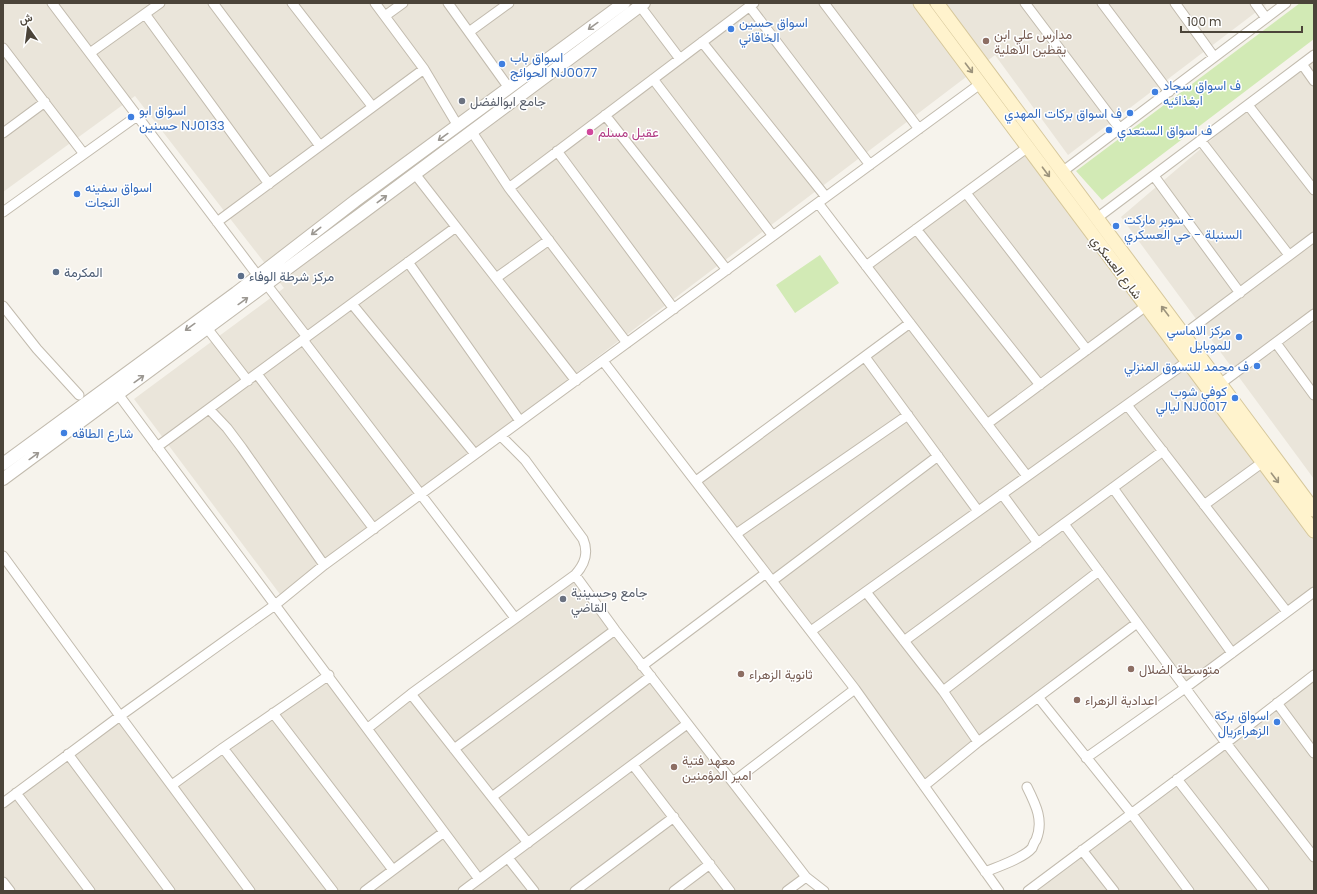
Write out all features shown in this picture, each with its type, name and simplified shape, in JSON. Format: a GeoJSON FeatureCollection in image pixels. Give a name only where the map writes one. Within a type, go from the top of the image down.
{"type":"FeatureCollection","features":[{"type":"Feature","properties":{"kind":"main road","name":"شارع العسكري"},"geometry":{"type":"LineString","coordinates":[[920,3],[945,26],[1062,172],[1220,384],[1244,427]]}},
{"type":"Feature","properties":{"kind":"main road","name":"شارع العسكري"},"geometry":{"type":"LineString","coordinates":[[937,3],[945,26]]}},
{"type":"Feature","properties":{"kind":"main road","name":"شارع العسكري"},"geometry":{"type":"LineString","coordinates":[[961,46],[980,84],[1146,306],[1188,361],[1314,510]]}},
{"type":"Feature","properties":{"kind":"main road","name":"شارع العسكري"},"geometry":{"type":"LineString","coordinates":[[1257,444],[1263,462],[1314,531]]}},
{"type":"Feature","properties":{"kind":"street"},"geometry":{"type":"LineString","coordinates":[[52,3],[515,618]]}},
{"type":"Feature","properties":{"kind":"street"},"geometry":{"type":"LineString","coordinates":[[90,53],[160,3]]}},
{"type":"Feature","properties":{"kind":"street"},"geometry":{"type":"LineString","coordinates":[[213,3],[320,146]]}},
{"type":"Feature","properties":{"kind":"street"},"geometry":{"type":"LineString","coordinates":[[292,3],[372,106]]}},
{"type":"Feature","properties":{"kind":"street"},"geometry":{"type":"LineString","coordinates":[[375,3],[424,69],[458,126]]}},
{"type":"Feature","properties":{"kind":"street"},"geometry":{"type":"LineString","coordinates":[[385,16],[403,3]]}},
{"type":"Feature","properties":{"kind":"street"},"geometry":{"type":"LineString","coordinates":[[448,3],[509,88]]}},
{"type":"Feature","properties":{"kind":"street"},"geometry":{"type":"LineString","coordinates":[[470,32],[509,3]]}},
{"type":"Feature","properties":{"kind":"street"},"geometry":{"type":"LineString","coordinates":[[3,464],[83,413],[118,394],[207,328],[332,219],[355,201],[624,3]]}},
{"type":"Feature","properties":{"kind":"street"},"geometry":{"type":"LineString","coordinates":[[824,3],[919,129]]}},
{"type":"Feature","properties":{"kind":"street"},"geometry":{"type":"LineString","coordinates":[[1025,3],[1120,129]]}},
{"type":"Feature","properties":{"kind":"street"},"geometry":{"type":"LineString","coordinates":[[1102,3],[1169,92]]}},
{"type":"Feature","properties":{"kind":"street"},"geometry":{"type":"LineString","coordinates":[[1175,3],[1214,57]]}},
{"type":"Feature","properties":{"kind":"street"},"geometry":{"type":"LineString","coordinates":[[1255,3],[1266,18]]}},
{"type":"Feature","properties":{"kind":"street"},"geometry":{"type":"LineString","coordinates":[[1062,172],[1286,3]]}},
{"type":"Feature","properties":{"kind":"street"},"geometry":{"type":"LineString","coordinates":[[3,479],[83,413],[262,280],[340,230],[642,4],[680,59]]}},
{"type":"Feature","properties":{"kind":"street"},"geometry":{"type":"LineString","coordinates":[[509,188],[752,5],[870,165]]}},
{"type":"Feature","properties":{"kind":"street"},"geometry":{"type":"LineString","coordinates":[[145,14],[269,184]]}},
{"type":"Feature","properties":{"kind":"street"},"geometry":{"type":"LineString","coordinates":[[702,42],[826,197]]}},
{"type":"Feature","properties":{"kind":"street"},"geometry":{"type":"LineString","coordinates":[[3,48],[84,154]]}},
{"type":"Feature","properties":{"kind":"street"},"geometry":{"type":"LineString","coordinates":[[1097,218],[1314,55]]}},
{"type":"Feature","properties":{"kind":"street"},"geometry":{"type":"LineString","coordinates":[[1302,64],[1314,81]]}},
{"type":"Feature","properties":{"kind":"street"},"geometry":{"type":"LineString","coordinates":[[217,222],[424,69]]}},
{"type":"Feature","properties":{"kind":"street"},"geometry":{"type":"LineString","coordinates":[[653,79],[773,236]]}},
{"type":"Feature","properties":{"kind":"street"},"geometry":{"type":"LineString","coordinates":[[3,802],[275,605],[324,565],[980,84]]}},
{"type":"Feature","properties":{"kind":"street"},"geometry":{"type":"LineString","coordinates":[[3,133],[45,102]]}},
{"type":"Feature","properties":{"kind":"street"},"geometry":{"type":"LineString","coordinates":[[1248,105],[1314,190]]}},
{"type":"Feature","properties":{"kind":"street"},"geometry":{"type":"LineString","coordinates":[[605,115],[727,270]]}},
{"type":"Feature","properties":{"kind":"street"},"geometry":{"type":"LineString","coordinates":[[3,212],[137,116]]}},
{"type":"Feature","properties":{"kind":"street"},"geometry":{"type":"LineString","coordinates":[[472,132],[509,188],[627,343]]}},
{"type":"Feature","properties":{"kind":"street"},"geometry":{"type":"LineString","coordinates":[[1201,141],[1289,255]]}},
{"type":"Feature","properties":{"kind":"street"},"geometry":{"type":"LineString","coordinates":[[866,266],[1028,147]]}},
{"type":"Feature","properties":{"kind":"street"},"geometry":{"type":"LineString","coordinates":[[557,151],[674,309]]}},
{"type":"Feature","properties":{"kind":"street"},"geometry":{"type":"LineString","coordinates":[[415,174],[576,381]]}},
{"type":"Feature","properties":{"kind":"street"},"geometry":{"type":"LineString","coordinates":[[1154,176],[1240,293]]}},
{"type":"Feature","properties":{"kind":"street"},"geometry":{"type":"LineString","coordinates":[[966,193],[1087,350]]}},
{"type":"Feature","properties":{"kind":"street"},"geometry":{"type":"LineString","coordinates":[[355,201],[354,204],[356,211],[361,214]]}},
{"type":"Feature","properties":{"kind":"street"},"geometry":{"type":"LineString","coordinates":[[818,203],[1027,476]]}},
{"type":"Feature","properties":{"kind":"street"},"geometry":{"type":"LineString","coordinates":[[332,219],[338,220],[341,226],[340,230]]}},
{"type":"Feature","properties":{"kind":"street"},"geometry":{"type":"LineString","coordinates":[[158,447],[456,227]]}},
{"type":"Feature","properties":{"kind":"street"},"geometry":{"type":"LineString","coordinates":[[916,229],[1040,385]]}},
{"type":"Feature","properties":{"kind":"street"},"geometry":{"type":"LineString","coordinates":[[1183,334],[1314,237]]}},
{"type":"Feature","properties":{"kind":"street"},"geometry":{"type":"LineString","coordinates":[[496,278],[549,240]]}},
{"type":"Feature","properties":{"kind":"street"},"geometry":{"type":"LineString","coordinates":[[408,262],[520,421]]}},
{"type":"Feature","properties":{"kind":"street"},"geometry":{"type":"LineString","coordinates":[[352,304],[475,454]]}},
{"type":"Feature","properties":{"kind":"street"},"geometry":{"type":"LineString","coordinates":[[3,306],[37,349],[79,396]]}},
{"type":"Feature","properties":{"kind":"street"},"geometry":{"type":"LineString","coordinates":[[987,424],[1146,306]]}},
{"type":"Feature","properties":{"kind":"street"},"geometry":{"type":"LineString","coordinates":[[1220,384],[1314,314]]}},
{"type":"Feature","properties":{"kind":"street"},"geometry":{"type":"LineString","coordinates":[[696,481],[910,323]]}},
{"type":"Feature","properties":{"kind":"street"},"geometry":{"type":"LineString","coordinates":[[207,328],[248,381]]}},
{"type":"Feature","properties":{"kind":"street"},"geometry":{"type":"LineString","coordinates":[[1276,343],[1314,395]]}},
{"type":"Feature","properties":{"kind":"street"},"geometry":{"type":"LineString","coordinates":[[865,357],[978,511]]}},
{"type":"Feature","properties":{"kind":"street"},"geometry":{"type":"LineString","coordinates":[[602,361],[855,689],[999,891]]}},
{"type":"Feature","properties":{"kind":"street"},"geometry":{"type":"LineString","coordinates":[[811,631],[1188,361]]}},
{"type":"Feature","properties":{"kind":"street"},"geometry":{"type":"LineString","coordinates":[[257,374],[374,529]]}},
{"type":"Feature","properties":{"kind":"street"},"geometry":{"type":"LineString","coordinates":[[118,394],[368,728],[479,880]]}},
{"type":"Feature","properties":{"kind":"street"},"geometry":{"type":"LineString","coordinates":[[1127,405],[1287,612]]}},
{"type":"Feature","properties":{"kind":"street"},"geometry":{"type":"LineString","coordinates":[[209,410],[227,428],[242,448],[324,565]]}},
{"type":"Feature","properties":{"kind":"street"},"geometry":{"type":"LineString","coordinates":[[736,534],[908,415]]}},
{"type":"Feature","properties":{"kind":"street"},"geometry":{"type":"LineString","coordinates":[[368,728],[411,694],[575,575],[582,567],[586,558],[586,546],[583,539],[525,460],[501,436]]}},
{"type":"Feature","properties":{"kind":"street"},"geometry":{"type":"LineString","coordinates":[[904,641],[1163,451]]}},
{"type":"Feature","properties":{"kind":"street"},"geometry":{"type":"LineString","coordinates":[[772,581],[938,456]]}},
{"type":"Feature","properties":{"kind":"street"},"geometry":{"type":"LineString","coordinates":[[1204,505],[1263,462]]}},
{"type":"Feature","properties":{"kind":"street"},"geometry":{"type":"LineString","coordinates":[[1113,488],[1232,653]]}},
{"type":"Feature","properties":{"kind":"street"},"geometry":{"type":"LineString","coordinates":[[1002,494],[1038,543]]}},
{"type":"Feature","properties":{"kind":"street"},"geometry":{"type":"LineString","coordinates":[[1064,524],[1226,743],[1314,857]]}},
{"type":"Feature","properties":{"kind":"street"},"geometry":{"type":"LineString","coordinates":[[3,556],[250,891]]}},
{"type":"Feature","properties":{"kind":"street"},"geometry":{"type":"LineString","coordinates":[[943,691],[1099,570]]}},
{"type":"Feature","properties":{"kind":"street"},"geometry":{"type":"LineString","coordinates":[[642,666],[766,573]]}},
{"type":"Feature","properties":{"kind":"street"},"geometry":{"type":"LineString","coordinates":[[575,575],[642,666],[806,877],[824,891]]}},
{"type":"Feature","properties":{"kind":"street"},"geometry":{"type":"LineString","coordinates":[[866,592],[943,691],[978,742]]}},
{"type":"Feature","properties":{"kind":"street"},"geometry":{"type":"LineString","coordinates":[[1086,758],[1185,688],[1314,592]]}},
{"type":"Feature","properties":{"kind":"street"},"geometry":{"type":"LineString","coordinates":[[924,786],[978,742],[1137,623]]}},
{"type":"Feature","properties":{"kind":"street"},"geometry":{"type":"LineString","coordinates":[[454,749],[615,630]]}},
{"type":"Feature","properties":{"kind":"street"},"geometry":{"type":"LineString","coordinates":[[172,785],[328,675]]}},
{"type":"Feature","properties":{"kind":"street"},"geometry":{"type":"LineString","coordinates":[[1031,890],[1314,675]]}},
{"type":"Feature","properties":{"kind":"street"},"geometry":{"type":"LineString","coordinates":[[492,797],[651,676]]}},
{"type":"Feature","properties":{"kind":"street"},"geometry":{"type":"LineString","coordinates":[[732,782],[855,689]]}},
{"type":"Feature","properties":{"kind":"street"},"geometry":{"type":"LineString","coordinates":[[411,694],[528,843]]}},
{"type":"Feature","properties":{"kind":"street"},"geometry":{"type":"LineString","coordinates":[[1038,697],[1131,813],[1189,891]]}},
{"type":"Feature","properties":{"kind":"street"},"geometry":{"type":"LineString","coordinates":[[1277,703],[1314,753]]}},
{"type":"Feature","properties":{"kind":"street"},"geometry":{"type":"LineString","coordinates":[[273,713],[393,870]]}},
{"type":"Feature","properties":{"kind":"street"},"geometry":{"type":"LineString","coordinates":[[463,891],[688,724]]}},
{"type":"Feature","properties":{"kind":"street"},"geometry":{"type":"LineString","coordinates":[[223,748],[333,891]]}},
{"type":"Feature","properties":{"kind":"street"},"geometry":{"type":"LineString","coordinates":[[68,754],[170,891]]}},
{"type":"Feature","properties":{"kind":"street"},"geometry":{"type":"LineString","coordinates":[[633,765],[730,891]]}},
{"type":"Feature","properties":{"kind":"street"},"geometry":{"type":"LineString","coordinates":[[1177,779],[1264,891]]}},
{"type":"Feature","properties":{"kind":"street"},"geometry":{"type":"LineString","coordinates":[[985,872],[1020,857],[1032,849],[1038,834],[1040,822],[1036,806],[1027,787]]}},
{"type":"Feature","properties":{"kind":"street"},"geometry":{"type":"LineString","coordinates":[[16,793],[90,891]]}},
{"type":"Feature","properties":{"kind":"street"},"geometry":{"type":"LineString","coordinates":[[575,891],[674,818]]}},
{"type":"Feature","properties":{"kind":"street"},"geometry":{"type":"LineString","coordinates":[[365,891],[444,832]]}},
{"type":"Feature","properties":{"kind":"street"},"geometry":{"type":"LineString","coordinates":[[1082,850],[1114,891]]}},
{"type":"Feature","properties":{"kind":"street"},"geometry":{"type":"LineString","coordinates":[[508,858],[534,891]]}},
{"type":"Feature","properties":{"kind":"street"},"geometry":{"type":"LineString","coordinates":[[674,891],[710,864]]}},
{"type":"Feature","properties":{"kind":"street"},"geometry":{"type":"LineString","coordinates":[[786,891],[806,877]]}},
{"type":"Feature","properties":{"kind":"street"},"geometry":{"type":"LineString","coordinates":[[3,882],[10,891]]}},
{"type":"Feature","properties":{"kind":"shaded area"},"geometry":{"type":"Polygon","coordinates":[[[3,3],[1268,3],[1068,155],[995,55],[573,375],[573,378],[555,389],[282,597],[134,399],[284,288],[135,96],[3,192],[3,3]]]}},
{"type":"Feature","properties":{"kind":"shaded area"},"geometry":{"type":"Polygon","coordinates":[[[1314,56],[1314,479],[1121,217],[1253,104],[1314,56]]]}},
{"type":"Feature","properties":{"kind":"shaded area"},"geometry":{"type":"Polygon","coordinates":[[[1028,147],[1314,531],[1314,592],[1185,688],[1137,623],[924,786],[696,481],[910,324],[866,266],[1028,147]]]}},
{"type":"Feature","properties":{"kind":"shaded area"},"geometry":{"type":"Polygon","coordinates":[[[575,575],[806,877],[787,891],[3,891],[3,802],[120,716],[172,785],[329,675],[368,728],[575,575]]]}},
{"type":"Feature","properties":{"kind":"shaded area"},"geometry":{"type":"Polygon","coordinates":[[[1314,676],[1314,891],[1034,891],[1314,676]]]}},
{"type":"Feature","properties":{"kind":"green space"},"geometry":{"type":"Polygon","coordinates":[[[1300,3],[1314,3],[1314,39],[1102,200],[1076,171],[1300,3]]]}},
{"type":"Feature","properties":{"kind":"green space"},"geometry":{"type":"Polygon","coordinates":[[[820,255],[839,283],[795,313],[776,285],[820,255]]]}},
{"type":"Feature","properties":{"kind":"place","name":"اسواق حسين الخاقاني"},"geometry":{"type":"Point","coordinates":[731,29]}},
{"type":"Feature","properties":{"kind":"place","name":"مدارس علي ابن يقطين الاهلية"},"geometry":{"type":"Point","coordinates":[986,41]}},
{"type":"Feature","properties":{"kind":"place","name":"اسواق باب الحوائج NJ0077"},"geometry":{"type":"Point","coordinates":[502,64]}},
{"type":"Feature","properties":{"kind":"place","name":"ف اسواق سجاد ابغذائيه"},"geometry":{"type":"Point","coordinates":[1155,92]}},
{"type":"Feature","properties":{"kind":"place","name":"جامع ابوالفضل"},"geometry":{"type":"Point","coordinates":[462,101]}},
{"type":"Feature","properties":{"kind":"place","name":"ف اسواق بركات المهدي"},"geometry":{"type":"Point","coordinates":[1130,113]}},
{"type":"Feature","properties":{"kind":"place","name":"اسواق ابو حسنين NJ0133"},"geometry":{"type":"Point","coordinates":[131,117]}},
{"type":"Feature","properties":{"kind":"place","name":"ف اسواق الستعدي"},"geometry":{"type":"Point","coordinates":[1109,130]}},
{"type":"Feature","properties":{"kind":"place","name":"عقيل مسلم"},"geometry":{"type":"Point","coordinates":[590,132]}},
{"type":"Feature","properties":{"kind":"place","name":"اسواق سفينه النجات"},"geometry":{"type":"Point","coordinates":[77,194]}},
{"type":"Feature","properties":{"kind":"place","name":"سوبر ماركت - السنبلة - حي العسكري"},"geometry":{"type":"Point","coordinates":[1116,226]}},
{"type":"Feature","properties":{"kind":"place","name":"المكرمة"},"geometry":{"type":"Point","coordinates":[56,272]}},
{"type":"Feature","properties":{"kind":"place","name":"مركز شرطة الوفاء"},"geometry":{"type":"Point","coordinates":[241,276]}},
{"type":"Feature","properties":{"kind":"place","name":"مركز الاماسي للموبايل"},"geometry":{"type":"Point","coordinates":[1239,337]}},
{"type":"Feature","properties":{"kind":"place","name":"ف محمد للتسوق المنزلي"},"geometry":{"type":"Point","coordinates":[1257,366]}},
{"type":"Feature","properties":{"kind":"place","name":"كوفي شوب ليالي NJ0017"},"geometry":{"type":"Point","coordinates":[1235,398]}},
{"type":"Feature","properties":{"kind":"place","name":"شارع الطاقه"},"geometry":{"type":"Point","coordinates":[64,433]}},
{"type":"Feature","properties":{"kind":"place","name":"جامع وحسينية القاضي"},"geometry":{"type":"Point","coordinates":[563,599]}},
{"type":"Feature","properties":{"kind":"place","name":"متوسطة الضلال"},"geometry":{"type":"Point","coordinates":[1131,669]}},
{"type":"Feature","properties":{"kind":"place","name":"ثانوية الزهراء"},"geometry":{"type":"Point","coordinates":[741,674]}},
{"type":"Feature","properties":{"kind":"place","name":"اعدادية الزهراء"},"geometry":{"type":"Point","coordinates":[1077,700]}},
{"type":"Feature","properties":{"kind":"place","name":"اسواق بركة الزهراء﷼"},"geometry":{"type":"Point","coordinates":[1277,722]}},
{"type":"Feature","properties":{"kind":"place","name":"معهد فتية امير المؤمنين"},"geometry":{"type":"Point","coordinates":[674,767]}}]}
